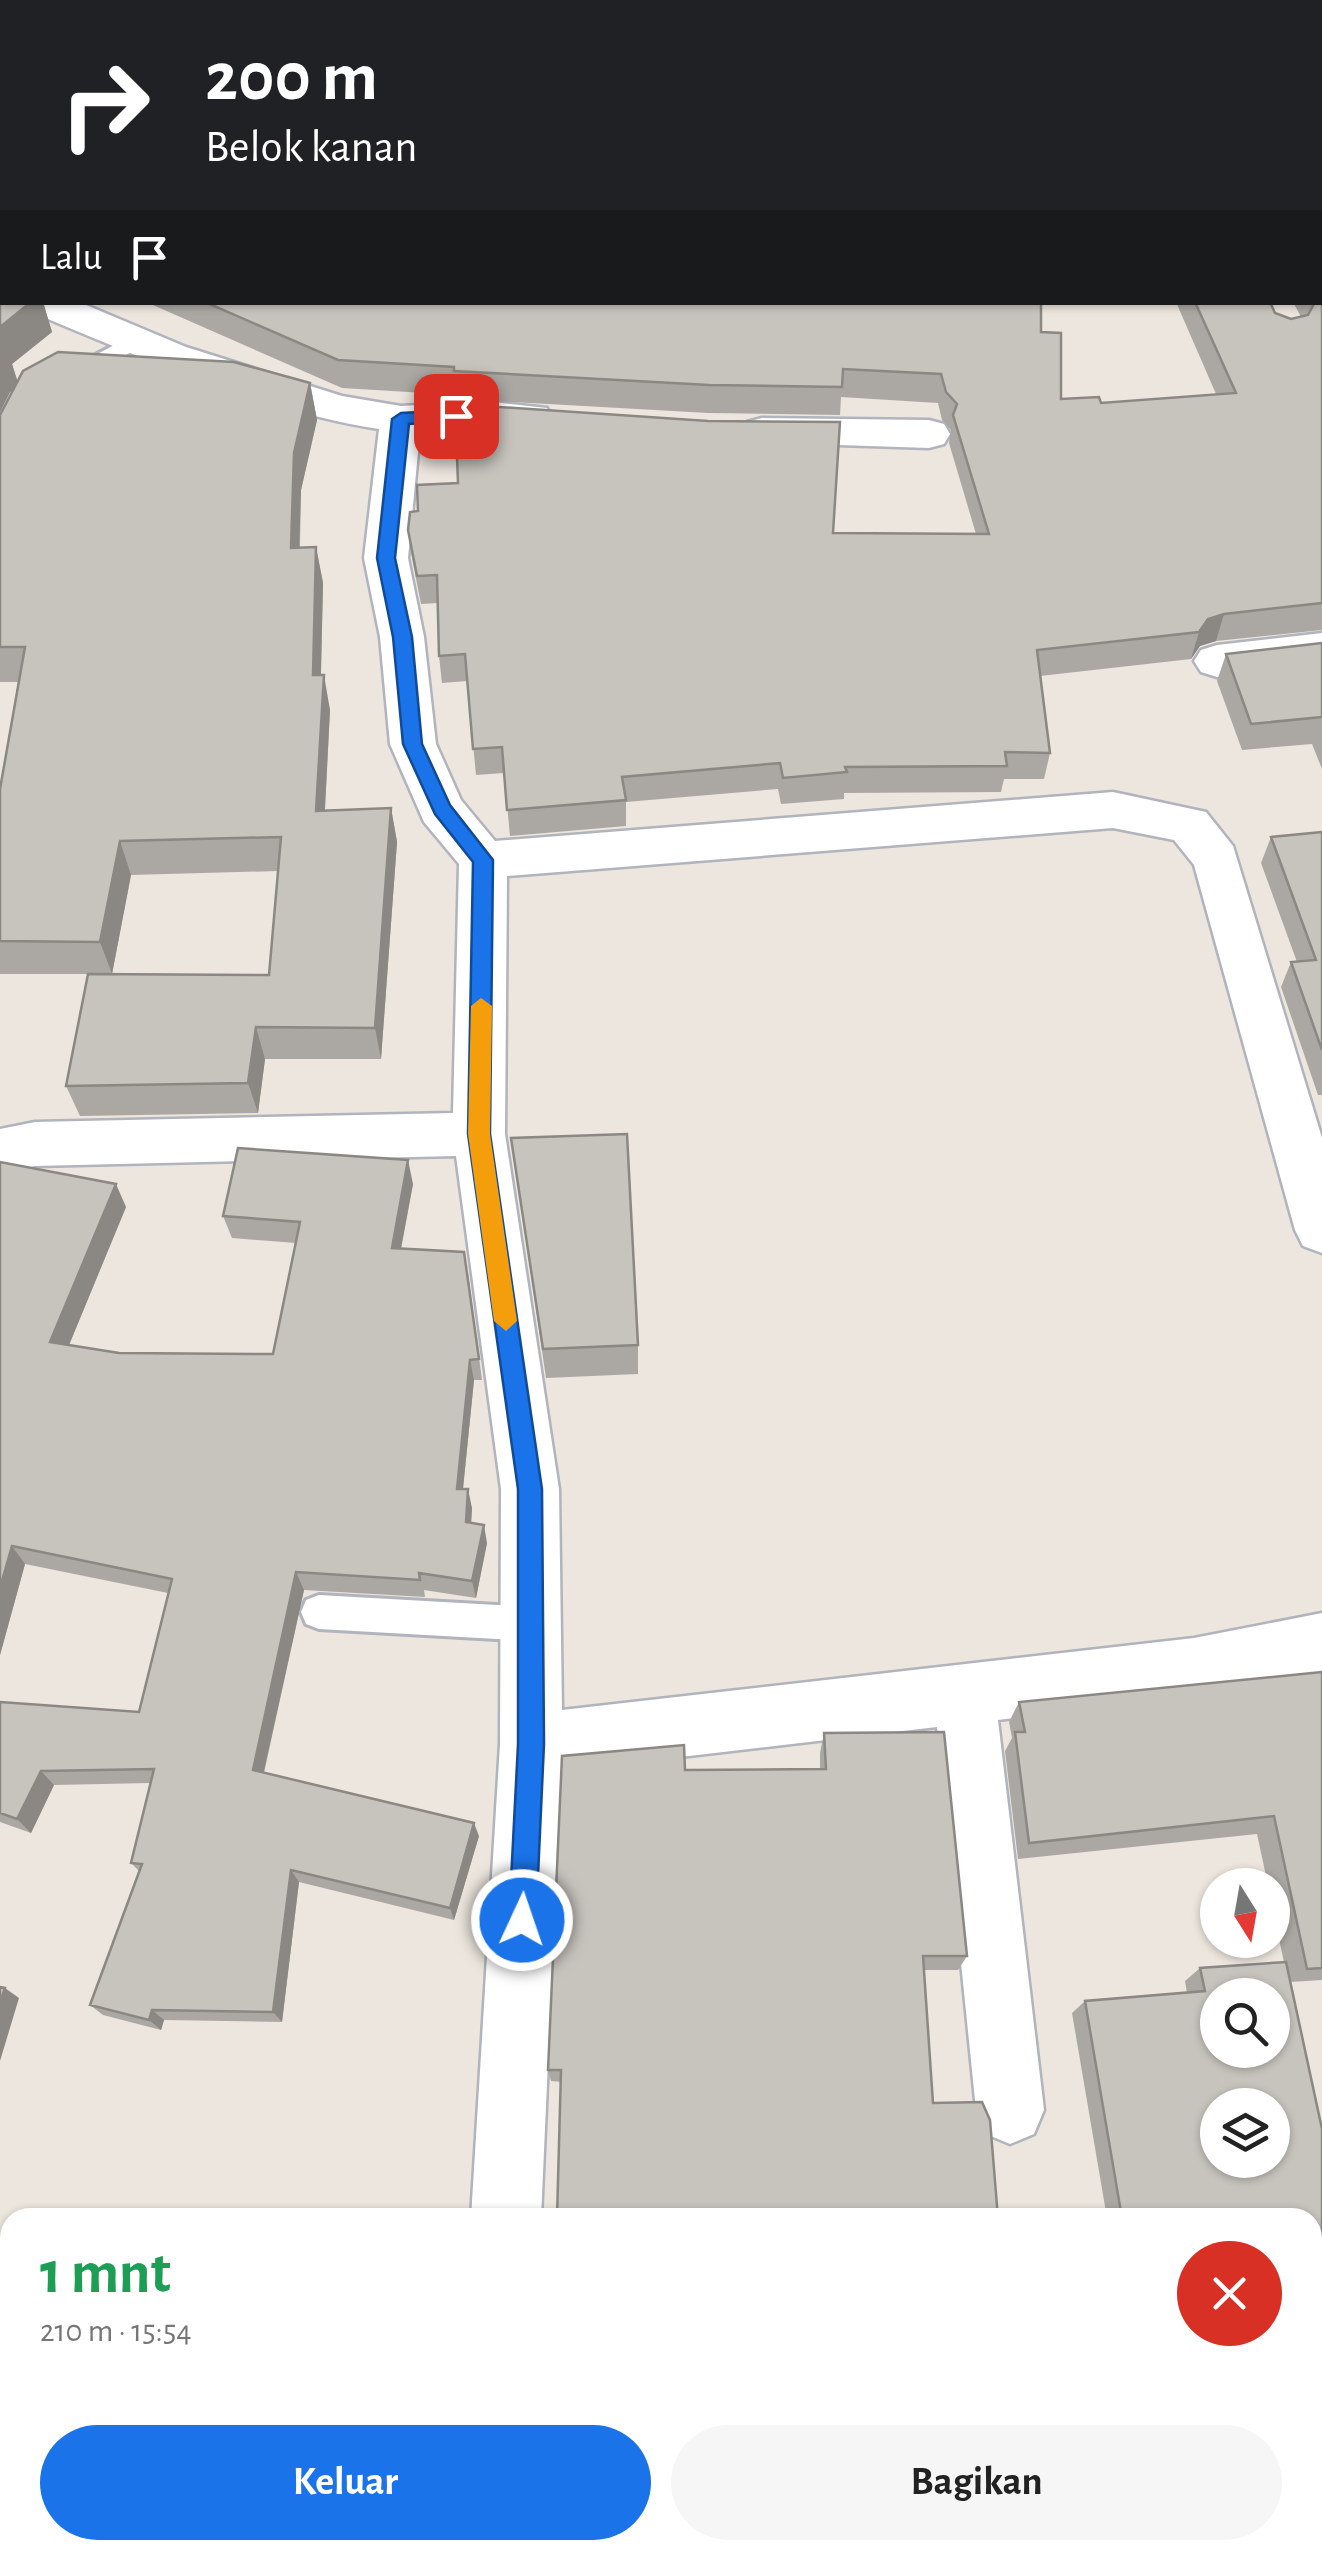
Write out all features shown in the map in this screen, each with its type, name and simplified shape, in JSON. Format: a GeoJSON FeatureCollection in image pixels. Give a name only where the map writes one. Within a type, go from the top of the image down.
{"type":"FeatureCollection","features":[{"type":"Feature","properties":{"kind":"street"},"geometry":{"type":"LineString","coordinates":[[50,305],[135,341],[338,409],[401,419],[484,414],[578,421]]}},
{"type":"Feature","properties":{"kind":"street"},"geometry":{"type":"LineString","coordinates":[[401,419],[386,558],[402,637],[413,744],[442,809],[483,860],[479,1134],[530,1489],[531,1744],[507,2208]]}},
{"type":"Feature","properties":{"kind":"street"},"geometry":{"type":"LineString","coordinates":[[726,432],[929,434]]}},
{"type":"Feature","properties":{"kind":"street"},"geometry":{"type":"LineString","coordinates":[[1217,661],[1322,650]]}},
{"type":"Feature","properties":{"kind":"street"},"geometry":{"type":"LineString","coordinates":[[483,860],[1114,810],[1190,825],[1216,859],[1322,1230]]}},
{"type":"Feature","properties":{"kind":"street"},"geometry":{"type":"LineString","coordinates":[[0,1151],[35,1144],[479,1134]]}},
{"type":"Feature","properties":{"kind":"street"},"geometry":{"type":"LineString","coordinates":[[531,1744],[1194,1667],[1322,1642]]}},
{"type":"Feature","properties":{"kind":"street"},"geometry":{"type":"LineString","coordinates":[[964,1693],[1010,2110]]}},
{"type":"Feature","properties":{"kind":"lane"},"geometry":{"type":"LineString","coordinates":[[38,392],[135,341]]}},
{"type":"Feature","properties":{"kind":"lane"},"geometry":{"type":"LineString","coordinates":[[319,1612],[533,1624]]}},
{"type":"Feature","properties":{"kind":"building"},"geometry":{"type":"Polygon","coordinates":[[[0,305],[27,305],[0,327],[0,305]]]}},
{"type":"Feature","properties":{"kind":"building"},"geometry":{"type":"Polygon","coordinates":[[[212,305],[1041,305],[1041,332],[1061,333],[1061,399],[1099,397],[1101,403],[1236,393],[1196,305],[1271,305],[1275,313],[1291,319],[1308,315],[1313,305],[1322,305],[1322,603],[1224,614],[1208,619],[1199,632],[1037,650],[1050,753],[1005,752],[1007,766],[845,767],[847,772],[783,778],[780,763],[622,777],[626,800],[507,810],[502,747],[473,749],[465,654],[439,656],[437,575],[417,576],[408,530],[410,512],[418,511],[417,485],[458,483],[455,404],[708,421],[840,422],[833,533],[989,534],[953,415],[957,404],[946,392],[941,374],[843,369],[842,387],[709,385],[454,371],[454,367],[338,360],[212,305]]]}},
{"type":"Feature","properties":{"kind":"building"},"geometry":{"type":"Polygon","coordinates":[[[58,352],[234,362],[310,383],[294,453],[291,548],[316,547],[313,675],[324,675],[316,811],[391,808],[375,1028],[256,1027],[248,1083],[66,1086],[88,974],[269,975],[281,837],[120,841],[100,942],[0,941],[0,789],[25,647],[0,647],[0,415],[23,371],[58,352]]]}},
{"type":"Feature","properties":{"kind":"building"},"geometry":{"type":"Polygon","coordinates":[[[1322,643],[1322,717],[1251,724],[1226,654],[1322,643]]]}},
{"type":"Feature","properties":{"kind":"building"},"geometry":{"type":"Polygon","coordinates":[[[1322,832],[1322,1050],[1291,962],[1316,960],[1271,837],[1322,832]]]}},
{"type":"Feature","properties":{"kind":"building"},"geometry":{"type":"Polygon","coordinates":[[[627,1134],[638,1345],[543,1349],[511,1138],[627,1134]]]}},
{"type":"Feature","properties":{"kind":"building"},"geometry":{"type":"Polygon","coordinates":[[[238,1148],[408,1160],[392,1248],[464,1252],[479,1359],[470,1360],[457,1489],[468,1489],[466,1522],[484,1525],[472,1581],[419,1573],[420,1580],[296,1572],[253,1770],[474,1823],[450,1908],[291,1870],[273,2012],[152,2010],[149,2020],[90,2005],[142,1864],[131,1863],[154,1769],[41,1771],[17,1819],[0,1813],[0,1702],[139,1712],[172,1579],[12,1546],[0,1588],[0,1162],[116,1184],[50,1342],[119,1353],[273,1354],[300,1222],[223,1216],[238,1148]]]}},
{"type":"Feature","properties":{"kind":"building"},"geometry":{"type":"Polygon","coordinates":[[[1322,1672],[1322,1968],[1307,1969],[1290,1890],[1290,1868],[1285,1868],[1274,1816],[1029,1843],[1015,1732],[1025,1732],[1019,1702],[1322,1672]]]}},
{"type":"Feature","properties":{"kind":"building"},"geometry":{"type":"Polygon","coordinates":[[[944,1732],[967,1956],[923,1956],[933,2103],[982,2102],[990,2120],[997,2208],[557,2208],[561,2070],[548,2070],[562,1756],[684,1745],[685,1770],[826,1769],[824,1733],[944,1732]]]}},
{"type":"Feature","properties":{"kind":"building"},"geometry":{"type":"Polygon","coordinates":[[[1286,1962],[1289,1978],[1202,1978],[1200,1968],[1286,1962]]]}},
{"type":"Feature","properties":{"kind":"building"},"geometry":{"type":"Polygon","coordinates":[[[1290,1981],[1322,2129],[1322,2208],[1120,2208],[1085,2001],[1200,1991],[1200,2068],[1290,2068],[1290,1981]]]}},
{"type":"Feature","properties":{"kind":"slow traffic"},"geometry":{"type":"LineString","coordinates":[[481,1006],[479,1134],[506,1321]]}},
{"type":"Feature","properties":{"kind":"route"},"geometry":{"type":"LineString","coordinates":[[456,416],[401,419],[386,558],[402,637],[413,744],[442,809],[483,860],[479,1134],[530,1489],[531,1744],[522,1920]]}}]}
